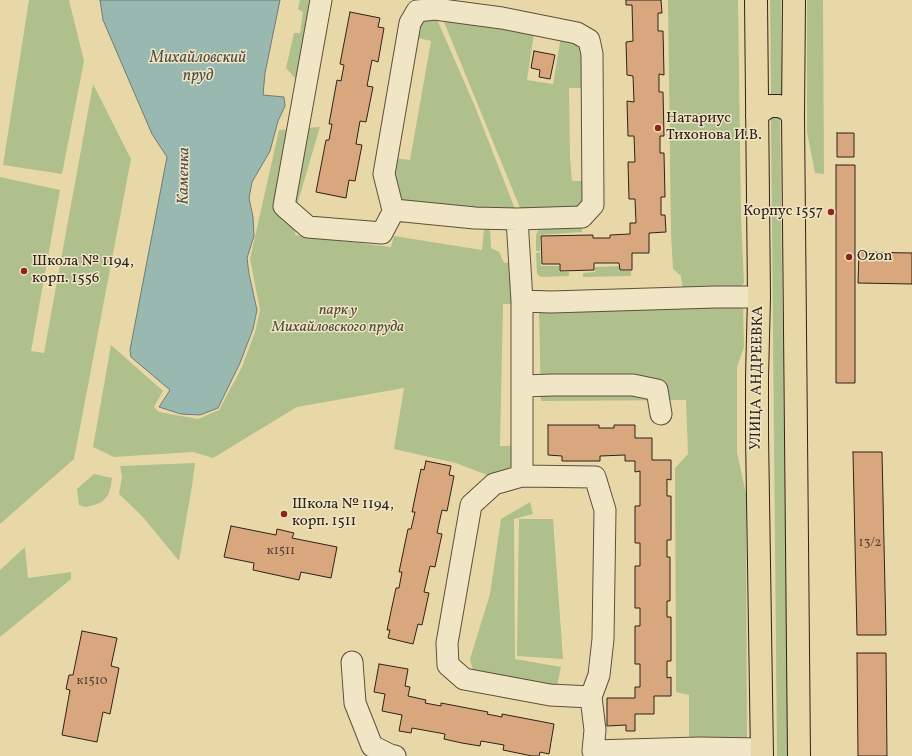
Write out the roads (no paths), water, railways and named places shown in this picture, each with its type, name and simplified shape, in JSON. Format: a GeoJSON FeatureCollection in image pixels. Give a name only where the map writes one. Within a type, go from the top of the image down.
{"type":"FeatureCollection","features":[{"type":"Feature","properties":{"kind":"main road","name":"УЛИЦА АНДРЕЕВКА"},"geometry":{"type":"LineString","coordinates":[[756,0],[759,297],[757,392],[762,752]]}},
{"type":"Feature","properties":{"kind":"main road"},"geometry":{"type":"LineString","coordinates":[[794,0],[793,116],[799,756]]}},
{"type":"Feature","properties":{"kind":"main road"},"geometry":{"type":"LineString","coordinates":[[757,116],[770,106],[779,106],[787,109],[793,116]]}},
{"type":"Feature","properties":{"kind":"lane"},"geometry":{"type":"LineString","coordinates":[[321,0],[284,206],[308,228],[382,233],[394,210]]}},
{"type":"Feature","properties":{"kind":"lane"},"geometry":{"type":"LineString","coordinates":[[435,9],[502,18],[577,33],[589,40],[592,54],[593,205],[582,217],[517,219],[475,218],[394,210],[384,174],[410,23],[417,11],[435,9]]}},
{"type":"Feature","properties":{"kind":"lane"},"geometry":{"type":"LineString","coordinates":[[517,219],[522,301],[522,476]]}},
{"type":"Feature","properties":{"kind":"lane"},"geometry":{"type":"LineString","coordinates":[[522,301],[759,297]]}},
{"type":"Feature","properties":{"kind":"lane"},"geometry":{"type":"LineString","coordinates":[[522,386],[633,385],[657,390],[661,414]]}},
{"type":"Feature","properties":{"kind":"lane"},"geometry":{"type":"LineString","coordinates":[[591,697],[550,695],[464,679],[448,665],[447,643],[471,505],[494,484],[522,476],[595,477],[605,510],[603,639],[599,675],[591,697],[595,730],[593,754],[699,748],[762,752]]}},
{"type":"Feature","properties":{"kind":"lane"},"geometry":{"type":"LineString","coordinates":[[352,662],[355,703],[372,746],[395,756]]}},
{"type":"Feature","properties":{"kind":"water","name":"Михайловский пруд"},"geometry":{"type":"Polygon","coordinates":[[[100,0],[280,0],[265,73],[263,95],[284,97],[285,106],[278,121],[270,151],[252,182],[249,198],[253,217],[254,236],[247,258],[257,310],[253,329],[240,363],[218,408],[200,415],[181,414],[159,407],[170,390],[131,357],[130,350],[167,157],[152,134],[103,20],[100,0]]]}},
{"type":"Feature","properties":{"kind":"place","name":"Натариус Тихонова И.В."},"geometry":{"type":"Point","coordinates":[658,128]}},
{"type":"Feature","properties":{"kind":"place","name":"Корпус 1557"},"geometry":{"type":"Point","coordinates":[831,212]}},
{"type":"Feature","properties":{"kind":"place","name":"Ozon"},"geometry":{"type":"Point","coordinates":[849,257]}},
{"type":"Feature","properties":{"kind":"place","name":"Школа № 1194, корп. 1556"},"geometry":{"type":"Point","coordinates":[24,271]}},
{"type":"Feature","properties":{"kind":"place","name":"Школа № 1194, корп. 1511"},"geometry":{"type":"Point","coordinates":[284,514]}},
{"type":"Feature","properties":{"kind":"water label","name":"Каменка"},"geometry":{"type":"Point","coordinates":[185,176]}},
{"type":"Feature","properties":{"kind":"park label","name":"парк у Михайловского пруда"},"geometry":{"type":"Point","coordinates":[338,320]}}]}
